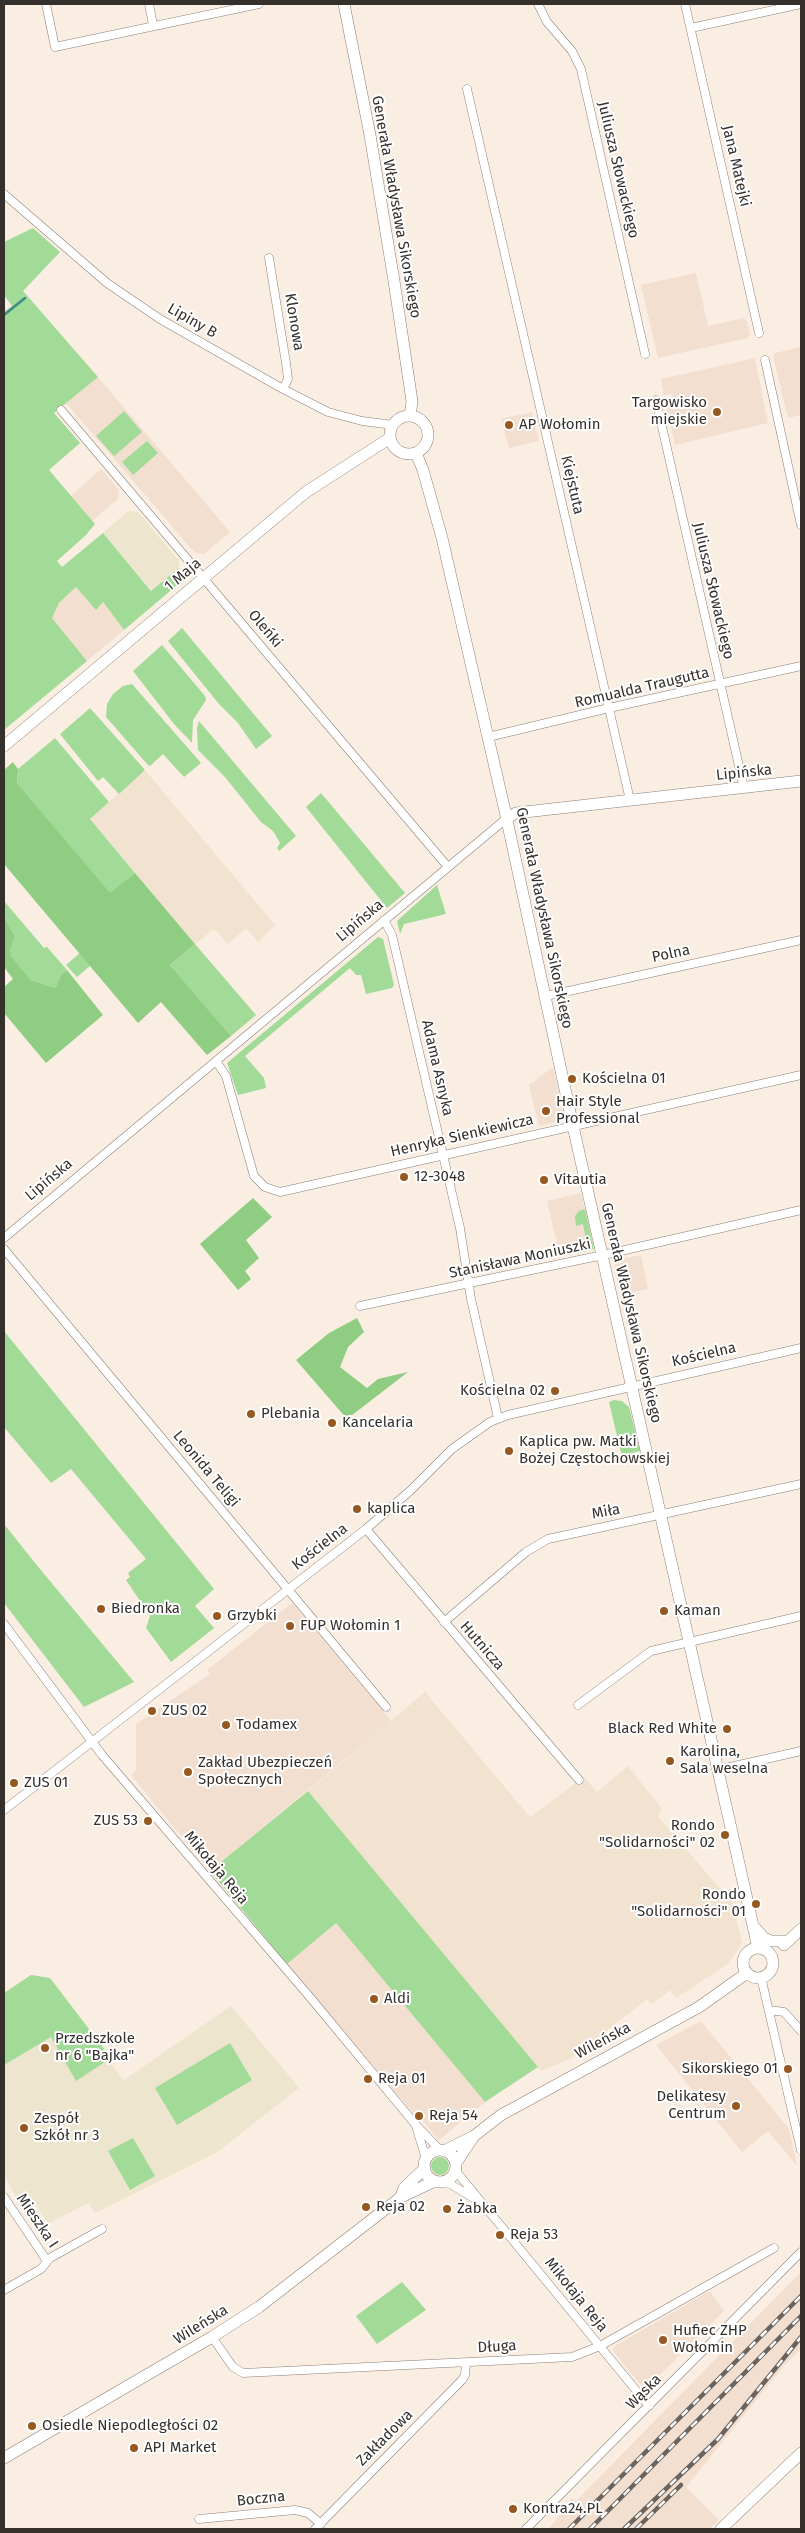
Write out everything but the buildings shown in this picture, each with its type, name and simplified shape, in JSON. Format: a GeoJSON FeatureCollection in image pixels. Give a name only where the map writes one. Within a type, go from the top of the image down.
{"type":"FeatureCollection","features":[{"type":"Feature","properties":{"kind":"street"},"geometry":{"type":"LineString","coordinates":[[46,4],[56,47],[258,4]]}},
{"type":"Feature","properties":{"kind":"street"},"geometry":{"type":"LineString","coordinates":[[149,4],[153,25]]}},
{"type":"Feature","properties":{"kind":"street","name":"Generała Władysława Sikorskiego"},"geometry":{"type":"LineString","coordinates":[[344,4],[370,135],[396,290],[412,400],[410,416]]}},
{"type":"Feature","properties":{"kind":"street","name":"Juliusza Słowackiego"},"geometry":{"type":"LineString","coordinates":[[538,4],[547,22],[572,51],[581,70],[645,354]]}},
{"type":"Feature","properties":{"kind":"street","name":"Jana Matejki"},"geometry":{"type":"LineString","coordinates":[[685,4],[759,333]]}},
{"type":"Feature","properties":{"kind":"street"},"geometry":{"type":"LineString","coordinates":[[691,28],[801,4]]}},
{"type":"Feature","properties":{"kind":"street","name":"Kiejstuta"},"geometry":{"type":"LineString","coordinates":[[467,89],[630,800]]}},
{"type":"Feature","properties":{"kind":"street","name":"Lipiny B"},"geometry":{"type":"LineString","coordinates":[[4,194],[123,296],[284,389],[328,412],[362,421],[392,425]]}},
{"type":"Feature","properties":{"kind":"street","name":"Klonowa"},"geometry":{"type":"LineString","coordinates":[[269,258],[288,379],[284,389]]}},
{"type":"Feature","properties":{"kind":"street"},"geometry":{"type":"LineString","coordinates":[[765,360],[801,525]]}},
{"type":"Feature","properties":{"kind":"street","name":"Juliusza Słowackiego"},"geometry":{"type":"LineString","coordinates":[[656,400],[744,788]]}},
{"type":"Feature","properties":{"kind":"street","name":"Oleńki"},"geometry":{"type":"LineString","coordinates":[[61,410],[448,867]]}},
{"type":"Feature","properties":{"kind":"street"},"geometry":{"type":"LineString","coordinates":[[410,416],[422,422],[427,430],[427,441],[416,452],[410,454],[400,452],[390,438],[392,425],[399,419],[410,416]]}},
{"type":"Feature","properties":{"kind":"street","name":"1 Maja"},"geometry":{"type":"LineString","coordinates":[[4,746],[306,492],[390,438]]}},
{"type":"Feature","properties":{"kind":"street","name":"Generała Władysława Sikorskiego"},"geometry":{"type":"LineString","coordinates":[[416,452],[442,538],[507,818],[573,1126],[758,1948]]}},
{"type":"Feature","properties":{"kind":"street","name":"Romualda Traugutta"},"geometry":{"type":"LineString","coordinates":[[488,738],[609,708],[801,666]]}},
{"type":"Feature","properties":{"kind":"street","name":"Lipińska"},"geometry":{"type":"LineString","coordinates":[[4,1238],[507,818],[516,813],[801,781]]}},
{"type":"Feature","properties":{"kind":"street","name":"Adama Asnyka"},"geometry":{"type":"LineString","coordinates":[[384,920],[392,935],[443,1155],[461,1235],[468,1284],[498,1418]]}},
{"type":"Feature","properties":{"kind":"street","name":"Polna"},"geometry":{"type":"LineString","coordinates":[[546,996],[801,940]]}},
{"type":"Feature","properties":{"kind":"street","name":"Henryka Sienkiewicza"},"geometry":{"type":"LineString","coordinates":[[216,1061],[226,1076],[251,1168],[258,1180],[271,1190],[286,1192],[801,1075]]}},
{"type":"Feature","properties":{"kind":"street","name":"Stanisława Moniuszki"},"geometry":{"type":"LineString","coordinates":[[360,1306],[603,1255],[801,1210]]}},
{"type":"Feature","properties":{"kind":"street","name":"Leonida Teligi"},"geometry":{"type":"LineString","coordinates":[[4,1249],[386,1707]]}},
{"type":"Feature","properties":{"kind":"street","name":"Kościelna"},"geometry":{"type":"LineString","coordinates":[[4,1810],[366,1528],[411,1490],[452,1449],[498,1418],[632,1385],[801,1348]]}},
{"type":"Feature","properties":{"kind":"street","name":"Miła"},"geometry":{"type":"LineString","coordinates":[[444,1622],[526,1552],[543,1541],[567,1534],[801,1484]]}},
{"type":"Feature","properties":{"kind":"street","name":"Hutnicza"},"geometry":{"type":"LineString","coordinates":[[366,1528],[579,1780]]}},
{"type":"Feature","properties":{"kind":"street"},"geometry":{"type":"LineString","coordinates":[[578,1705],[643,1655],[659,1648],[801,1616]]}},
{"type":"Feature","properties":{"kind":"street","name":"Mikołaja Reja"},"geometry":{"type":"LineString","coordinates":[[4,1624],[91,1742],[415,2124],[442,2151]]}},
{"type":"Feature","properties":{"kind":"street"},"geometry":{"type":"LineString","coordinates":[[717,1770],[801,1751]]}},
{"type":"Feature","properties":{"kind":"street"},"geometry":{"type":"LineString","coordinates":[[753,1925],[764,1938],[780,1942],[788,1941]]}},
{"type":"Feature","properties":{"kind":"street"},"geometry":{"type":"LineString","coordinates":[[771,1956],[763,1949],[758,1948],[749,1952],[745,1957],[744,1967],[747,1973],[753,1977],[761,1977],[771,1970],[771,1956],[801,1929]]}},
{"type":"Feature","properties":{"kind":"street","name":"Wileńska"},"geometry":{"type":"LineString","coordinates":[[442,2151],[474,2136],[492,2121],[520,2103],[704,2004],[747,1973]]}},
{"type":"Feature","properties":{"kind":"street"},"geometry":{"type":"LineString","coordinates":[[761,1977],[801,2150]]}},
{"type":"Feature","properties":{"kind":"street"},"geometry":{"type":"LineString","coordinates":[[769,2010],[781,2011],[801,2031]]}},
{"type":"Feature","properties":{"kind":"street","name":"Mikołaja Reja"},"geometry":{"type":"LineString","coordinates":[[415,2124],[426,2164]]}},
{"type":"Feature","properties":{"kind":"street","name":"Wileńska"},"geometry":{"type":"LineString","coordinates":[[456,2167],[474,2136]]}},
{"type":"Feature","properties":{"kind":"street"},"geometry":{"type":"LineString","coordinates":[[442,2151],[452,2156],[456,2167],[440,2181],[429,2177],[426,2164],[432,2153],[442,2151]]}},
{"type":"Feature","properties":{"kind":"street","name":"Wileńska"},"geometry":{"type":"LineString","coordinates":[[401,2197],[404,2188],[426,2164]]}},
{"type":"Feature","properties":{"kind":"street","name":"Mikołaja Reja"},"geometry":{"type":"LineString","coordinates":[[456,2167],[480,2202],[649,2406]]}},
{"type":"Feature","properties":{"kind":"street","name":"Mikołaja Reja"},"geometry":{"type":"LineString","coordinates":[[440,2181],[480,2202]]}},
{"type":"Feature","properties":{"kind":"street","name":"Wileńska"},"geometry":{"type":"LineString","coordinates":[[4,2458],[212,2337],[259,2307],[401,2197],[440,2181]]}},
{"type":"Feature","properties":{"kind":"street","name":"Mieszka I"},"geometry":{"type":"LineString","coordinates":[[4,2197],[47,2261]]}},
{"type":"Feature","properties":{"kind":"street"},"geometry":{"type":"LineString","coordinates":[[4,2290],[41,2269],[47,2261],[102,2229]]}},
{"type":"Feature","properties":{"kind":"street","name":"Długa"},"geometry":{"type":"LineString","coordinates":[[212,2337],[232,2367],[243,2373],[572,2357],[600,2346],[774,2248]]}},
{"type":"Feature","properties":{"kind":"street","name":"Wąska"},"geometry":{"type":"LineString","coordinates":[[526,2529],[801,2252]]}},
{"type":"Feature","properties":{"kind":"street","name":"Zakładowa"},"geometry":{"type":"LineString","coordinates":[[318,2526],[462,2380],[465,2375],[466,2363]]}},
{"type":"Feature","properties":{"kind":"street"},"geometry":{"type":"LineString","coordinates":[[721,2529],[801,2454]]}},
{"type":"Feature","properties":{"kind":"street","name":"Boczna"},"geometry":{"type":"LineString","coordinates":[[199,2519],[295,2510],[308,2513],[318,2526]]}},
{"type":"Feature","properties":{"kind":"shaded area"},"geometry":{"type":"Polygon","coordinates":[[[696,273],[708,326],[743,318],[747,321],[750,335],[748,338],[658,358],[641,285],[696,273]]]}},
{"type":"Feature","properties":{"kind":"shaded area"},"geometry":{"type":"Polygon","coordinates":[[[801,347],[801,415],[788,418],[773,356],[775,353],[801,347]]]}},
{"type":"Feature","properties":{"kind":"shaded area","name":"Targowisko miejskie"},"geometry":{"type":"Polygon","coordinates":[[[755,358],[768,423],[675,445],[665,401],[673,399],[671,394],[664,395],[661,379],[755,358]]]}},
{"type":"Feature","properties":{"kind":"shaded area"},"geometry":{"type":"Polygon","coordinates":[[[98,377],[230,532],[204,554],[195,553],[66,403],[98,377]]]}},
{"type":"Feature","properties":{"kind":"shaded area"},"geometry":{"type":"Polygon","coordinates":[[[532,412],[539,441],[509,448],[501,419],[532,412]]]}},
{"type":"Feature","properties":{"kind":"shaded area"},"geometry":{"type":"Polygon","coordinates":[[[101,469],[119,490],[118,499],[92,521],[71,496],[101,469]]]}},
{"type":"Feature","properties":{"kind":"shaded area"},"geometry":{"type":"Polygon","coordinates":[[[128,511],[138,512],[179,561],[179,568],[152,591],[103,533],[128,511]]]}},
{"type":"Feature","properties":{"kind":"shaded area"},"geometry":{"type":"Polygon","coordinates":[[[77,587],[98,606],[103,602],[124,630],[87,661],[52,618],[59,603],[77,587]]]}},
{"type":"Feature","properties":{"kind":"shaded area"},"geometry":{"type":"Polygon","coordinates":[[[145,770],[275,925],[258,942],[246,928],[228,944],[214,929],[195,944],[90,819],[145,770]]]}},
{"type":"Feature","properties":{"kind":"shaded area"},"geometry":{"type":"Polygon","coordinates":[[[553,1067],[564,1117],[561,1121],[539,1126],[529,1085],[553,1067]]]}},
{"type":"Feature","properties":{"kind":"shaded area"},"geometry":{"type":"Polygon","coordinates":[[[581,1193],[594,1249],[560,1257],[547,1201],[581,1193]]]}},
{"type":"Feature","properties":{"kind":"shaded area"},"geometry":{"type":"Polygon","coordinates":[[[641,1255],[648,1289],[620,1295],[614,1267],[617,1260],[641,1255]]]}},
{"type":"Feature","properties":{"kind":"shaded area"},"geometry":{"type":"Polygon","coordinates":[[[292,1603],[391,1721],[210,1871],[131,1775],[136,1770],[136,1724],[210,1674],[207,1670],[292,1603]]]}},
{"type":"Feature","properties":{"kind":"shaded area"},"geometry":{"type":"Polygon","coordinates":[[[425,1692],[530,1817],[584,1777],[597,1792],[628,1766],[662,1809],[658,1816],[733,1904],[742,1944],[728,1964],[676,1998],[670,1990],[652,2004],[647,1999],[572,2058],[541,2071],[308,1791],[425,1692]]]}},
{"type":"Feature","properties":{"kind":"shaded area"},"geometry":{"type":"Polygon","coordinates":[[[336,1923],[485,2102],[439,2140],[416,2112],[413,2113],[287,1964],[336,1923]]]}},
{"type":"Feature","properties":{"kind":"shaded area"},"geometry":{"type":"Polygon","coordinates":[[[31,1975],[50,1978],[108,2054],[108,2060],[124,2080],[231,2006],[299,2088],[216,2153],[95,2213],[88,2203],[48,2224],[33,2200],[21,2206],[4,2175],[4,1993],[31,1975]]]}},
{"type":"Feature","properties":{"kind":"shaded area"},"geometry":{"type":"Polygon","coordinates":[[[701,2021],[789,2129],[797,2166],[768,2131],[742,2152],[656,2045],[701,2021]]]}},
{"type":"Feature","properties":{"kind":"shaded area"},"geometry":{"type":"Polygon","coordinates":[[[801,2272],[801,2349],[784,2366],[686,2487],[719,2520],[709,2529],[548,2529],[563,2512],[561,2509],[572,2498],[576,2501],[801,2272]]]}},
{"type":"Feature","properties":{"kind":"shaded area"},"geometry":{"type":"Polygon","coordinates":[[[710,2291],[724,2311],[645,2390],[613,2351],[613,2347],[710,2291]]]}},
{"type":"Feature","properties":{"kind":"green space"},"geometry":{"type":"Polygon","coordinates":[[[33,228],[60,252],[23,291],[98,377],[54,413],[80,443],[49,470],[95,524],[86,535],[57,561],[62,567],[103,533],[151,591],[179,568],[182,581],[124,630],[103,602],[96,610],[76,587],[59,603],[52,618],[87,661],[4,730],[4,312],[12,306],[4,295],[4,242],[33,228]]]}},
{"type":"Feature","properties":{"kind":"green space"},"geometry":{"type":"Polygon","coordinates":[[[124,411],[142,432],[114,456],[96,436],[124,411]]]}},
{"type":"Feature","properties":{"kind":"green space"},"geometry":{"type":"Polygon","coordinates":[[[147,441],[158,453],[133,475],[122,462],[147,441]]]}},
{"type":"Feature","properties":{"kind":"green space"},"geometry":{"type":"Polygon","coordinates":[[[182,628],[272,736],[256,749],[238,723],[219,704],[168,641],[182,628]]]}},
{"type":"Feature","properties":{"kind":"green space"},"geometry":{"type":"Polygon","coordinates":[[[162,645],[205,696],[206,700],[193,720],[192,743],[174,724],[133,671],[162,645]]]}},
{"type":"Feature","properties":{"kind":"green space"},"geometry":{"type":"Polygon","coordinates":[[[132,684],[201,763],[184,777],[163,754],[150,766],[148,765],[106,717],[107,704],[113,694],[123,686],[132,684]]]}},
{"type":"Feature","properties":{"kind":"green space"},"geometry":{"type":"Polygon","coordinates":[[[90,708],[145,770],[119,794],[103,777],[98,781],[60,734],[90,708]]]}},
{"type":"Feature","properties":{"kind":"green space"},"geometry":{"type":"Polygon","coordinates":[[[199,721],[296,836],[279,851],[277,848],[280,843],[273,831],[261,822],[225,777],[198,750],[197,728],[199,721]]]}},
{"type":"Feature","properties":{"kind":"green space"},"geometry":{"type":"Polygon","coordinates":[[[55,738],[109,802],[90,819],[135,873],[110,894],[17,783],[18,769],[55,738]]]}},
{"type":"Feature","properties":{"kind":"green space"},"geometry":{"type":"Polygon","coordinates":[[[13,762],[18,769],[17,783],[110,893],[135,873],[195,944],[170,965],[231,1036],[207,1055],[161,1002],[138,1023],[4,864],[4,770],[13,762]]]}},
{"type":"Feature","properties":{"kind":"green space"},"geometry":{"type":"Polygon","coordinates":[[[321,793],[405,893],[387,908],[306,807],[321,793]]]}},
{"type":"Feature","properties":{"kind":"green space"},"geometry":{"type":"Polygon","coordinates":[[[437,885],[446,914],[404,924],[400,934],[397,921],[437,885]]]}},
{"type":"Feature","properties":{"kind":"green space"},"geometry":{"type":"Polygon","coordinates":[[[4,901],[44,948],[47,947],[67,970],[61,975],[55,988],[31,980],[11,956],[9,949],[15,937],[4,916],[4,901]]]}},
{"type":"Feature","properties":{"kind":"green space"},"geometry":{"type":"Polygon","coordinates":[[[4,916],[15,937],[10,949],[11,956],[31,980],[55,988],[61,975],[67,970],[103,1015],[46,1063],[4,1013],[4,987],[13,979],[4,967],[4,916]]]}},
{"type":"Feature","properties":{"kind":"green space"},"geometry":{"type":"Polygon","coordinates":[[[378,937],[383,939],[394,985],[392,988],[366,994],[361,975],[356,975],[350,968],[245,1056],[264,1078],[266,1088],[238,1095],[227,1063],[378,937]]]}},
{"type":"Feature","properties":{"kind":"green space"},"geometry":{"type":"Polygon","coordinates":[[[195,944],[256,1015],[231,1036],[170,965],[195,944]]]}},
{"type":"Feature","properties":{"kind":"green space"},"geometry":{"type":"Polygon","coordinates":[[[80,953],[90,966],[77,977],[66,965],[80,953]]]}},
{"type":"Feature","properties":{"kind":"green space"},"geometry":{"type":"Polygon","coordinates":[[[253,1198],[272,1217],[246,1240],[259,1258],[245,1271],[251,1279],[238,1290],[200,1244],[253,1198]]]}},
{"type":"Feature","properties":{"kind":"green space"},"geometry":{"type":"Polygon","coordinates":[[[585,1209],[594,1249],[576,1254],[581,1248],[580,1241],[586,1239],[583,1224],[576,1226],[575,1216],[579,1211],[585,1209]]]}},
{"type":"Feature","properties":{"kind":"green space"},"geometry":{"type":"Polygon","coordinates":[[[357,1318],[364,1332],[348,1347],[340,1367],[367,1388],[378,1379],[408,1372],[347,1419],[296,1360],[329,1333],[357,1318]]]}},
{"type":"Feature","properties":{"kind":"green space"},"geometry":{"type":"Polygon","coordinates":[[[4,1331],[214,1589],[195,1606],[214,1628],[171,1662],[146,1628],[150,1616],[126,1580],[130,1577],[128,1573],[146,1559],[71,1469],[51,1483],[4,1427],[4,1331]]]}},
{"type":"Feature","properties":{"kind":"green space"},"geometry":{"type":"Polygon","coordinates":[[[614,1400],[622,1401],[629,1407],[640,1451],[625,1455],[621,1453],[609,1402],[614,1400]]]}},
{"type":"Feature","properties":{"kind":"green space"},"geometry":{"type":"Polygon","coordinates":[[[4,1524],[134,1682],[84,1707],[4,1603],[4,1524]]]}},
{"type":"Feature","properties":{"kind":"green space"},"geometry":{"type":"Polygon","coordinates":[[[308,1791],[538,2067],[485,2102],[336,1923],[287,1964],[210,1871],[308,1791]]]}},
{"type":"Feature","properties":{"kind":"green space"},"geometry":{"type":"Polygon","coordinates":[[[31,1975],[50,1978],[108,2054],[108,2060],[76,2081],[51,2037],[4,2065],[4,1993],[31,1975]]]}},
{"type":"Feature","properties":{"kind":"green space"},"geometry":{"type":"Polygon","coordinates":[[[230,2043],[252,2080],[177,2125],[155,2088],[230,2043]]]}},
{"type":"Feature","properties":{"kind":"green space"},"geometry":{"type":"Polygon","coordinates":[[[133,2138],[155,2176],[130,2190],[108,2151],[133,2138]]]}},
{"type":"Feature","properties":{"kind":"green space"},"geometry":{"type":"Polygon","coordinates":[[[440,2157],[446,2160],[449,2166],[446,2172],[440,2175],[434,2172],[431,2166],[434,2160],[440,2157]]]}},
{"type":"Feature","properties":{"kind":"green space"},"geometry":{"type":"Polygon","coordinates":[[[402,2282],[426,2310],[377,2344],[356,2316],[402,2282]]]}},
{"type":"Feature","properties":{"kind":"waterway"},"geometry":{"type":"LineString","coordinates":[[4,315],[25,298]]}},
{"type":"Feature","properties":{"kind":"railway"},"geometry":{"type":"LineString","coordinates":[[569,2529],[801,2296]]}},
{"type":"Feature","properties":{"kind":"railway"},"geometry":{"type":"LineString","coordinates":[[590,2529],[801,2316]]}},
{"type":"Feature","properties":{"kind":"railway"},"geometry":{"type":"LineString","coordinates":[[624,2529],[718,2439],[801,2337]]}},
{"type":"Feature","properties":{"kind":"railway"},"geometry":{"type":"LineString","coordinates":[[636,2529],[681,2485]]}},
{"type":"Feature","properties":{"kind":"place","name":"Targowisko miejskie"},"geometry":{"type":"Point","coordinates":[717,412]}},
{"type":"Feature","properties":{"kind":"place","name":"AP Wołomin"},"geometry":{"type":"Point","coordinates":[509,425]}},
{"type":"Feature","properties":{"kind":"place","name":"Kościelna 01"},"geometry":{"type":"Point","coordinates":[572,1079]}},
{"type":"Feature","properties":{"kind":"place","name":"Hair Style Professional"},"geometry":{"type":"Point","coordinates":[546,1111]}},
{"type":"Feature","properties":{"kind":"place","name":"12-3048"},"geometry":{"type":"Point","coordinates":[404,1177]}},
{"type":"Feature","properties":{"kind":"place","name":"Vitautia"},"geometry":{"type":"Point","coordinates":[544,1180]}},
{"type":"Feature","properties":{"kind":"place","name":"Kościelna 02"},"geometry":{"type":"Point","coordinates":[555,1391]}},
{"type":"Feature","properties":{"kind":"place","name":"Plebania"},"geometry":{"type":"Point","coordinates":[251,1414]}},
{"type":"Feature","properties":{"kind":"place","name":"Kancelaria"},"geometry":{"type":"Point","coordinates":[332,1423]}},
{"type":"Feature","properties":{"kind":"place","name":"Kaplica pw. Matki Bożej Częstochowskiej"},"geometry":{"type":"Point","coordinates":[509,1451]}},
{"type":"Feature","properties":{"kind":"place","name":"kaplica"},"geometry":{"type":"Point","coordinates":[357,1509]}},
{"type":"Feature","properties":{"kind":"place","name":"Biedronka"},"geometry":{"type":"Point","coordinates":[101,1609]}},
{"type":"Feature","properties":{"kind":"place","name":"Kaman"},"geometry":{"type":"Point","coordinates":[664,1611]}},
{"type":"Feature","properties":{"kind":"place","name":"Grzybki"},"geometry":{"type":"Point","coordinates":[217,1616]}},
{"type":"Feature","properties":{"kind":"place","name":"FUP Wołomin 1"},"geometry":{"type":"Point","coordinates":[290,1626]}},
{"type":"Feature","properties":{"kind":"place","name":"ZUS 02"},"geometry":{"type":"Point","coordinates":[152,1711]}},
{"type":"Feature","properties":{"kind":"place","name":"Todamex"},"geometry":{"type":"Point","coordinates":[226,1725]}},
{"type":"Feature","properties":{"kind":"place","name":"Black Red White"},"geometry":{"type":"Point","coordinates":[727,1729]}},
{"type":"Feature","properties":{"kind":"place","name":"Karolina, Sala weselna"},"geometry":{"type":"Point","coordinates":[670,1761]}},
{"type":"Feature","properties":{"kind":"place","name":"Zakład Ubezpieczeń Społecznych"},"geometry":{"type":"Point","coordinates":[188,1772]}},
{"type":"Feature","properties":{"kind":"place","name":"ZUS 01"},"geometry":{"type":"Point","coordinates":[14,1783]}},
{"type":"Feature","properties":{"kind":"place","name":"ZUS 53"},"geometry":{"type":"Point","coordinates":[148,1821]}},
{"type":"Feature","properties":{"kind":"place","name":"Rondo \"Solidarności\" 02"},"geometry":{"type":"Point","coordinates":[725,1835]}},
{"type":"Feature","properties":{"kind":"place","name":"Rondo \"Solidarności\" 01"},"geometry":{"type":"Point","coordinates":[756,1904]}},
{"type":"Feature","properties":{"kind":"place","name":"Aldi"},"geometry":{"type":"Point","coordinates":[374,1999]}},
{"type":"Feature","properties":{"kind":"place","name":"Przedszkole nr 6 \"Bajka\""},"geometry":{"type":"Point","coordinates":[45,2048]}},
{"type":"Feature","properties":{"kind":"place","name":"Sikorskiego 01"},"geometry":{"type":"Point","coordinates":[788,2069]}},
{"type":"Feature","properties":{"kind":"place","name":"Reja 01"},"geometry":{"type":"Point","coordinates":[368,2079]}},
{"type":"Feature","properties":{"kind":"place","name":"Delikatesy Centrum"},"geometry":{"type":"Point","coordinates":[736,2106]}},
{"type":"Feature","properties":{"kind":"place","name":"Reja 54"},"geometry":{"type":"Point","coordinates":[419,2116]}},
{"type":"Feature","properties":{"kind":"place","name":"Zespół Szkół nr 3"},"geometry":{"type":"Point","coordinates":[24,2128]}},
{"type":"Feature","properties":{"kind":"place","name":"Reja 02"},"geometry":{"type":"Point","coordinates":[366,2207]}},
{"type":"Feature","properties":{"kind":"place","name":"Żabka"},"geometry":{"type":"Point","coordinates":[447,2209]}},
{"type":"Feature","properties":{"kind":"place","name":"Reja 53"},"geometry":{"type":"Point","coordinates":[500,2235]}},
{"type":"Feature","properties":{"kind":"place","name":"Hufiec ZHP Wołomin"},"geometry":{"type":"Point","coordinates":[663,2340]}},
{"type":"Feature","properties":{"kind":"place","name":"Osiedle Niepodległości 02"},"geometry":{"type":"Point","coordinates":[32,2426]}},
{"type":"Feature","properties":{"kind":"place","name":"API Market"},"geometry":{"type":"Point","coordinates":[134,2448]}},
{"type":"Feature","properties":{"kind":"place","name":"Kontra24.PL"},"geometry":{"type":"Point","coordinates":[513,2509]}}]}
